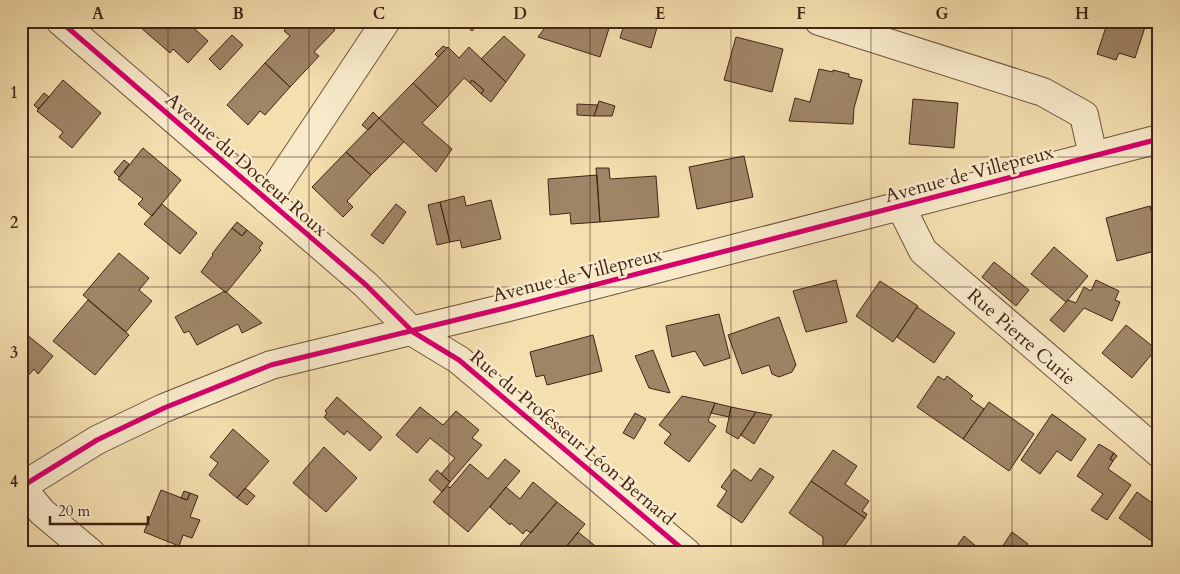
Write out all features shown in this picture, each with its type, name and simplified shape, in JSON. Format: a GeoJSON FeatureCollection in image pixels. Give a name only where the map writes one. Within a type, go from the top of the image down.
{"type":"FeatureCollection","features":[{"type":"Feature","properties":{"kind":"street","name":"Avenue du Docteur Roux"},"geometry":{"type":"LineString","coordinates":[[60,21],[366,285],[413,332]]}},
{"type":"Feature","properties":{"kind":"street"},"geometry":{"type":"LineString","coordinates":[[267,200],[386,21]]}},
{"type":"Feature","properties":{"kind":"street"},"geometry":{"type":"LineString","coordinates":[[819,21],[1043,92],[1084,115],[1092,156]]}},
{"type":"Feature","properties":{"kind":"street","name":"Avenue de Villepreux"},"geometry":{"type":"LineString","coordinates":[[21,487],[97,440],[164,408],[263,368],[413,332],[1159,139]]}},
{"type":"Feature","properties":{"kind":"street","name":"Rue Pierre Curie"},"geometry":{"type":"LineString","coordinates":[[901,207],[923,251],[1159,453]]}},
{"type":"Feature","properties":{"kind":"street","name":"Rue du Professeur Léon Bernard"},"geometry":{"type":"LineString","coordinates":[[413,332],[459,360],[687,553]]}},
{"type":"Feature","properties":{"kind":"street"},"geometry":{"type":"LineString","coordinates":[[21,487],[42,512],[91,553]]}},
{"type":"Feature","properties":{"kind":"building"},"geometry":{"type":"Polygon","coordinates":[[[134,21],[145,21],[140,27],[134,21]]]}},
{"type":"Feature","properties":{"kind":"building"},"geometry":{"type":"Polygon","coordinates":[[[145,21],[186,21],[208,41],[188,63],[173,49],[170,53],[140,27],[145,21]]]}},
{"type":"Feature","properties":{"kind":"building"},"geometry":{"type":"Polygon","coordinates":[[[292,21],[304,23],[305,21],[325,21],[335,30],[314,52],[319,56],[290,87],[265,63],[290,36],[284,31],[292,21]]]}},
{"type":"Feature","properties":{"kind":"building"},"geometry":{"type":"Polygon","coordinates":[[[461,21],[481,21],[472,31],[461,21]]]}},
{"type":"Feature","properties":{"kind":"building"},"geometry":{"type":"Polygon","coordinates":[[[550,21],[611,22],[600,57],[538,37],[550,21]]]}},
{"type":"Feature","properties":{"kind":"building"},"geometry":{"type":"Polygon","coordinates":[[[625,21],[659,21],[651,48],[620,38],[625,21]]]}},
{"type":"Feature","properties":{"kind":"building"},"geometry":{"type":"Polygon","coordinates":[[[1108,21],[1128,21],[1145,27],[1135,58],[1119,53],[1116,60],[1097,54],[1108,21]]]}},
{"type":"Feature","properties":{"kind":"building"},"geometry":{"type":"Polygon","coordinates":[[[232,35],[243,45],[220,70],[209,59],[232,35]]]}},
{"type":"Feature","properties":{"kind":"building"},"geometry":{"type":"Polygon","coordinates":[[[504,36],[525,55],[506,82],[481,59],[504,36]]]}},
{"type":"Feature","properties":{"kind":"building"},"geometry":{"type":"Polygon","coordinates":[[[736,37],[783,49],[772,92],[724,80],[736,37]]]}},
{"type":"Feature","properties":{"kind":"building"},"geometry":{"type":"Polygon","coordinates":[[[443,46],[447,48],[438,57],[435,54],[443,46]]]}},
{"type":"Feature","properties":{"kind":"building"},"geometry":{"type":"Polygon","coordinates":[[[448,47],[459,58],[469,47],[506,82],[491,102],[481,94],[484,90],[472,80],[470,83],[464,78],[438,107],[413,83],[448,47]]]}},
{"type":"Feature","properties":{"kind":"building"},"geometry":{"type":"Polygon","coordinates":[[[265,63],[290,87],[265,115],[260,111],[248,125],[227,105],[265,63]]]}},
{"type":"Feature","properties":{"kind":"building"},"geometry":{"type":"Polygon","coordinates":[[[819,69],[849,74],[849,77],[862,80],[854,108],[853,124],[789,121],[795,98],[810,102],[819,69]]]}},
{"type":"Feature","properties":{"kind":"building"},"geometry":{"type":"Polygon","coordinates":[[[63,80],[101,113],[72,148],[59,137],[63,132],[37,111],[63,80]]]}},
{"type":"Feature","properties":{"kind":"building"},"geometry":{"type":"Polygon","coordinates":[[[472,80],[484,90],[481,94],[470,83],[472,80]]]}},
{"type":"Feature","properties":{"kind":"building"},"geometry":{"type":"Polygon","coordinates":[[[413,83],[438,107],[422,123],[452,149],[436,172],[379,118],[413,83]]]}},
{"type":"Feature","properties":{"kind":"building"},"geometry":{"type":"Polygon","coordinates":[[[44,93],[49,97],[38,109],[34,105],[44,93]]]}},
{"type":"Feature","properties":{"kind":"building"},"geometry":{"type":"Polygon","coordinates":[[[913,99],[958,103],[954,148],[909,144],[913,99]]]}},
{"type":"Feature","properties":{"kind":"building"},"geometry":{"type":"Polygon","coordinates":[[[599,101],[615,106],[612,116],[594,116],[599,101]]]}},
{"type":"Feature","properties":{"kind":"building"},"geometry":{"type":"Polygon","coordinates":[[[577,104],[598,105],[594,116],[577,115],[577,104]]]}},
{"type":"Feature","properties":{"kind":"building"},"geometry":{"type":"Polygon","coordinates":[[[373,112],[379,118],[368,130],[362,125],[373,112]]]}},
{"type":"Feature","properties":{"kind":"building"},"geometry":{"type":"Polygon","coordinates":[[[379,118],[404,142],[371,175],[346,152],[379,118]]]}},
{"type":"Feature","properties":{"kind":"building"},"geometry":{"type":"Polygon","coordinates":[[[143,148],[181,180],[152,216],[138,204],[143,199],[118,179],[143,148]]]}},
{"type":"Feature","properties":{"kind":"building"},"geometry":{"type":"Polygon","coordinates":[[[346,152],[371,175],[347,201],[353,207],[343,217],[312,187],[346,152]]]}},
{"type":"Feature","properties":{"kind":"building"},"geometry":{"type":"Polygon","coordinates":[[[744,156],[753,197],[697,209],[689,167],[744,156]]]}},
{"type":"Feature","properties":{"kind":"building"},"geometry":{"type":"Polygon","coordinates":[[[124,160],[129,164],[119,177],[114,172],[124,160]]]}},
{"type":"Feature","properties":{"kind":"building"},"geometry":{"type":"Polygon","coordinates":[[[596,168],[609,168],[610,179],[656,176],[659,217],[600,222],[596,168]]]}},
{"type":"Feature","properties":{"kind":"building"},"geometry":{"type":"Polygon","coordinates":[[[597,175],[600,222],[571,224],[570,213],[550,215],[548,179],[597,175]]]}},
{"type":"Feature","properties":{"kind":"building"},"geometry":{"type":"Polygon","coordinates":[[[464,196],[466,206],[491,200],[501,239],[462,248],[460,240],[450,242],[440,202],[464,196]]]}},
{"type":"Feature","properties":{"kind":"building"},"geometry":{"type":"Polygon","coordinates":[[[440,202],[450,242],[437,245],[428,205],[440,202]]]}},
{"type":"Feature","properties":{"kind":"building"},"geometry":{"type":"Polygon","coordinates":[[[162,204],[197,233],[180,254],[144,224],[162,204]]]}},
{"type":"Feature","properties":{"kind":"building"},"geometry":{"type":"Polygon","coordinates":[[[396,204],[406,212],[383,244],[371,235],[396,204]]]}},
{"type":"Feature","properties":{"kind":"building"},"geometry":{"type":"Polygon","coordinates":[[[1150,206],[1159,241],[1159,250],[1117,261],[1106,218],[1150,206]]]}},
{"type":"Feature","properties":{"kind":"building"},"geometry":{"type":"Polygon","coordinates":[[[237,222],[247,230],[242,236],[232,228],[237,222]]]}},
{"type":"Feature","properties":{"kind":"building"},"geometry":{"type":"Polygon","coordinates":[[[232,228],[242,236],[247,230],[263,243],[259,248],[261,250],[226,293],[201,272],[232,228]]]}},
{"type":"Feature","properties":{"kind":"building"},"geometry":{"type":"Polygon","coordinates":[[[1054,247],[1088,276],[1066,302],[1031,274],[1054,247]]]}},
{"type":"Feature","properties":{"kind":"building"},"geometry":{"type":"Polygon","coordinates":[[[119,253],[149,278],[139,290],[152,301],[126,332],[83,295],[119,253]]]}},
{"type":"Feature","properties":{"kind":"building"},"geometry":{"type":"Polygon","coordinates":[[[994,262],[1029,290],[1016,306],[982,277],[994,262]]]}},
{"type":"Feature","properties":{"kind":"building"},"geometry":{"type":"Polygon","coordinates":[[[836,280],[847,322],[806,332],[793,291],[836,280]]]}},
{"type":"Feature","properties":{"kind":"building"},"geometry":{"type":"Polygon","coordinates":[[[1096,280],[1119,291],[1115,300],[1120,302],[1112,321],[1084,308],[1064,332],[1050,320],[1068,300],[1076,303],[1084,287],[1091,291],[1096,280]]]}},
{"type":"Feature","properties":{"kind":"building"},"geometry":{"type":"Polygon","coordinates":[[[880,281],[918,306],[893,342],[856,316],[880,281]]]}},
{"type":"Feature","properties":{"kind":"building"},"geometry":{"type":"Polygon","coordinates":[[[225,291],[262,323],[242,333],[238,324],[197,345],[189,331],[184,333],[175,317],[225,291]]]}},
{"type":"Feature","properties":{"kind":"building"},"geometry":{"type":"Polygon","coordinates":[[[88,300],[129,335],[95,375],[53,341],[88,300]]]}},
{"type":"Feature","properties":{"kind":"building"},"geometry":{"type":"Polygon","coordinates":[[[917,307],[955,333],[934,363],[897,337],[917,307]]]}},
{"type":"Feature","properties":{"kind":"building"},"geometry":{"type":"Polygon","coordinates":[[[719,314],[730,358],[704,366],[695,351],[672,357],[666,326],[719,314]]]}},
{"type":"Feature","properties":{"kind":"building"},"geometry":{"type":"Polygon","coordinates":[[[779,317],[796,365],[792,372],[779,377],[772,374],[769,365],[742,374],[728,335],[779,317]]]}},
{"type":"Feature","properties":{"kind":"building"},"geometry":{"type":"Polygon","coordinates":[[[1126,325],[1156,349],[1132,378],[1102,353],[1126,325]]]}},
{"type":"Feature","properties":{"kind":"building"},"geometry":{"type":"Polygon","coordinates":[[[21,330],[53,356],[38,374],[34,369],[21,384],[21,330]]]}},
{"type":"Feature","properties":{"kind":"building"},"geometry":{"type":"Polygon","coordinates":[[[593,335],[602,371],[547,385],[544,375],[536,377],[530,352],[593,335]]]}},
{"type":"Feature","properties":{"kind":"building"},"geometry":{"type":"Polygon","coordinates":[[[653,350],[670,393],[649,388],[635,356],[653,350]]]}},
{"type":"Feature","properties":{"kind":"building"},"geometry":{"type":"Polygon","coordinates":[[[938,376],[944,380],[947,376],[973,396],[970,399],[984,409],[963,439],[917,407],[938,376]]]}},
{"type":"Feature","properties":{"kind":"building"},"geometry":{"type":"Polygon","coordinates":[[[682,396],[715,403],[708,421],[716,426],[689,462],[664,443],[671,434],[659,425],[682,396]]]}},
{"type":"Feature","properties":{"kind":"building"},"geometry":{"type":"Polygon","coordinates":[[[337,397],[382,437],[370,451],[347,431],[344,435],[324,417],[327,413],[325,411],[337,397]]]}},
{"type":"Feature","properties":{"kind":"building"},"geometry":{"type":"Polygon","coordinates":[[[989,402],[1034,434],[1009,471],[963,439],[989,402]]]}},
{"type":"Feature","properties":{"kind":"building"},"geometry":{"type":"Polygon","coordinates":[[[715,403],[731,407],[729,417],[711,413],[715,403]]]}},
{"type":"Feature","properties":{"kind":"building"},"geometry":{"type":"Polygon","coordinates":[[[420,407],[443,425],[456,411],[479,430],[472,438],[482,445],[450,482],[441,474],[455,458],[430,438],[417,453],[396,435],[420,407]]]}},
{"type":"Feature","properties":{"kind":"building"},"geometry":{"type":"Polygon","coordinates":[[[731,407],[756,412],[738,439],[726,432],[731,407]]]}},
{"type":"Feature","properties":{"kind":"building"},"geometry":{"type":"Polygon","coordinates":[[[756,412],[772,415],[754,444],[741,435],[756,412]]]}},
{"type":"Feature","properties":{"kind":"building"},"geometry":{"type":"Polygon","coordinates":[[[635,413],[646,419],[634,439],[623,433],[635,413]]]}},
{"type":"Feature","properties":{"kind":"building"},"geometry":{"type":"Polygon","coordinates":[[[1052,414],[1086,439],[1071,461],[1057,451],[1040,474],[1021,460],[1052,414]]]}},
{"type":"Feature","properties":{"kind":"building"},"geometry":{"type":"Polygon","coordinates":[[[233,429],[269,461],[237,498],[209,475],[218,463],[210,457],[233,429]]]}},
{"type":"Feature","properties":{"kind":"building"},"geometry":{"type":"Polygon","coordinates":[[[1099,444],[1114,453],[1110,459],[1113,461],[1108,469],[1131,485],[1107,520],[1091,510],[1103,494],[1077,476],[1099,444]]]}},
{"type":"Feature","properties":{"kind":"building"},"geometry":{"type":"Polygon","coordinates":[[[324,447],[357,478],[326,512],[293,483],[324,447]]]}},
{"type":"Feature","properties":{"kind":"building"},"geometry":{"type":"Polygon","coordinates":[[[833,450],[857,466],[845,484],[869,501],[862,511],[867,514],[865,518],[811,481],[833,450]]]}},
{"type":"Feature","properties":{"kind":"building"},"geometry":{"type":"Polygon","coordinates":[[[1114,453],[1117,456],[1113,461],[1110,459],[1114,453]]]}},
{"type":"Feature","properties":{"kind":"building"},"geometry":{"type":"Polygon","coordinates":[[[505,459],[520,471],[468,532],[433,502],[447,486],[450,488],[470,464],[488,479],[505,459]]]}},
{"type":"Feature","properties":{"kind":"building"},"geometry":{"type":"Polygon","coordinates":[[[760,468],[774,477],[742,523],[717,506],[727,491],[721,487],[734,469],[751,481],[760,468]]]}},
{"type":"Feature","properties":{"kind":"building"},"geometry":{"type":"Polygon","coordinates":[[[437,470],[450,482],[442,492],[429,480],[437,470]]]}},
{"type":"Feature","properties":{"kind":"building"},"geometry":{"type":"Polygon","coordinates":[[[811,481],[865,518],[839,553],[826,552],[823,547],[823,537],[789,513],[811,481]]]}},
{"type":"Feature","properties":{"kind":"building"},"geometry":{"type":"Polygon","coordinates":[[[533,482],[557,502],[531,533],[526,530],[523,534],[490,507],[506,487],[520,499],[533,482]]]}},
{"type":"Feature","properties":{"kind":"building"},"geometry":{"type":"Polygon","coordinates":[[[245,488],[255,496],[247,505],[237,498],[245,488]]]}},
{"type":"Feature","properties":{"kind":"building"},"geometry":{"type":"Polygon","coordinates":[[[161,490],[187,500],[190,493],[198,496],[190,517],[200,520],[192,538],[183,535],[179,546],[144,532],[161,490]]]}},
{"type":"Feature","properties":{"kind":"building"},"geometry":{"type":"Polygon","coordinates":[[[184,491],[190,493],[187,500],[181,498],[184,491]]]}},
{"type":"Feature","properties":{"kind":"building"},"geometry":{"type":"Polygon","coordinates":[[[1137,492],[1159,508],[1159,533],[1153,542],[1119,518],[1137,492]]]}},
{"type":"Feature","properties":{"kind":"building"},"geometry":{"type":"Polygon","coordinates":[[[557,502],[585,524],[561,553],[513,553],[557,502]]]}},
{"type":"Feature","properties":{"kind":"building"},"geometry":{"type":"Polygon","coordinates":[[[578,532],[604,553],[561,553],[578,532]]]}},
{"type":"Feature","properties":{"kind":"building"},"geometry":{"type":"Polygon","coordinates":[[[1012,532],[1028,544],[1022,553],[998,553],[1012,532]]]}},
{"type":"Feature","properties":{"kind":"building"},"geometry":{"type":"Polygon","coordinates":[[[964,536],[984,553],[957,553],[954,550],[964,536]]]}},
{"type":"Feature","properties":{"kind":"building"},"geometry":{"type":"Polygon","coordinates":[[[887,548],[893,553],[883,553],[887,548]]]}},
{"type":"Feature","properties":{"kind":"cycle path"},"geometry":{"type":"LineString","coordinates":[[60,21],[366,285],[413,332],[459,360],[687,553]]}},
{"type":"Feature","properties":{"kind":"cycle path"},"geometry":{"type":"LineString","coordinates":[[21,487],[97,440],[164,408],[271,365],[505,308],[1159,139]]}}]}
